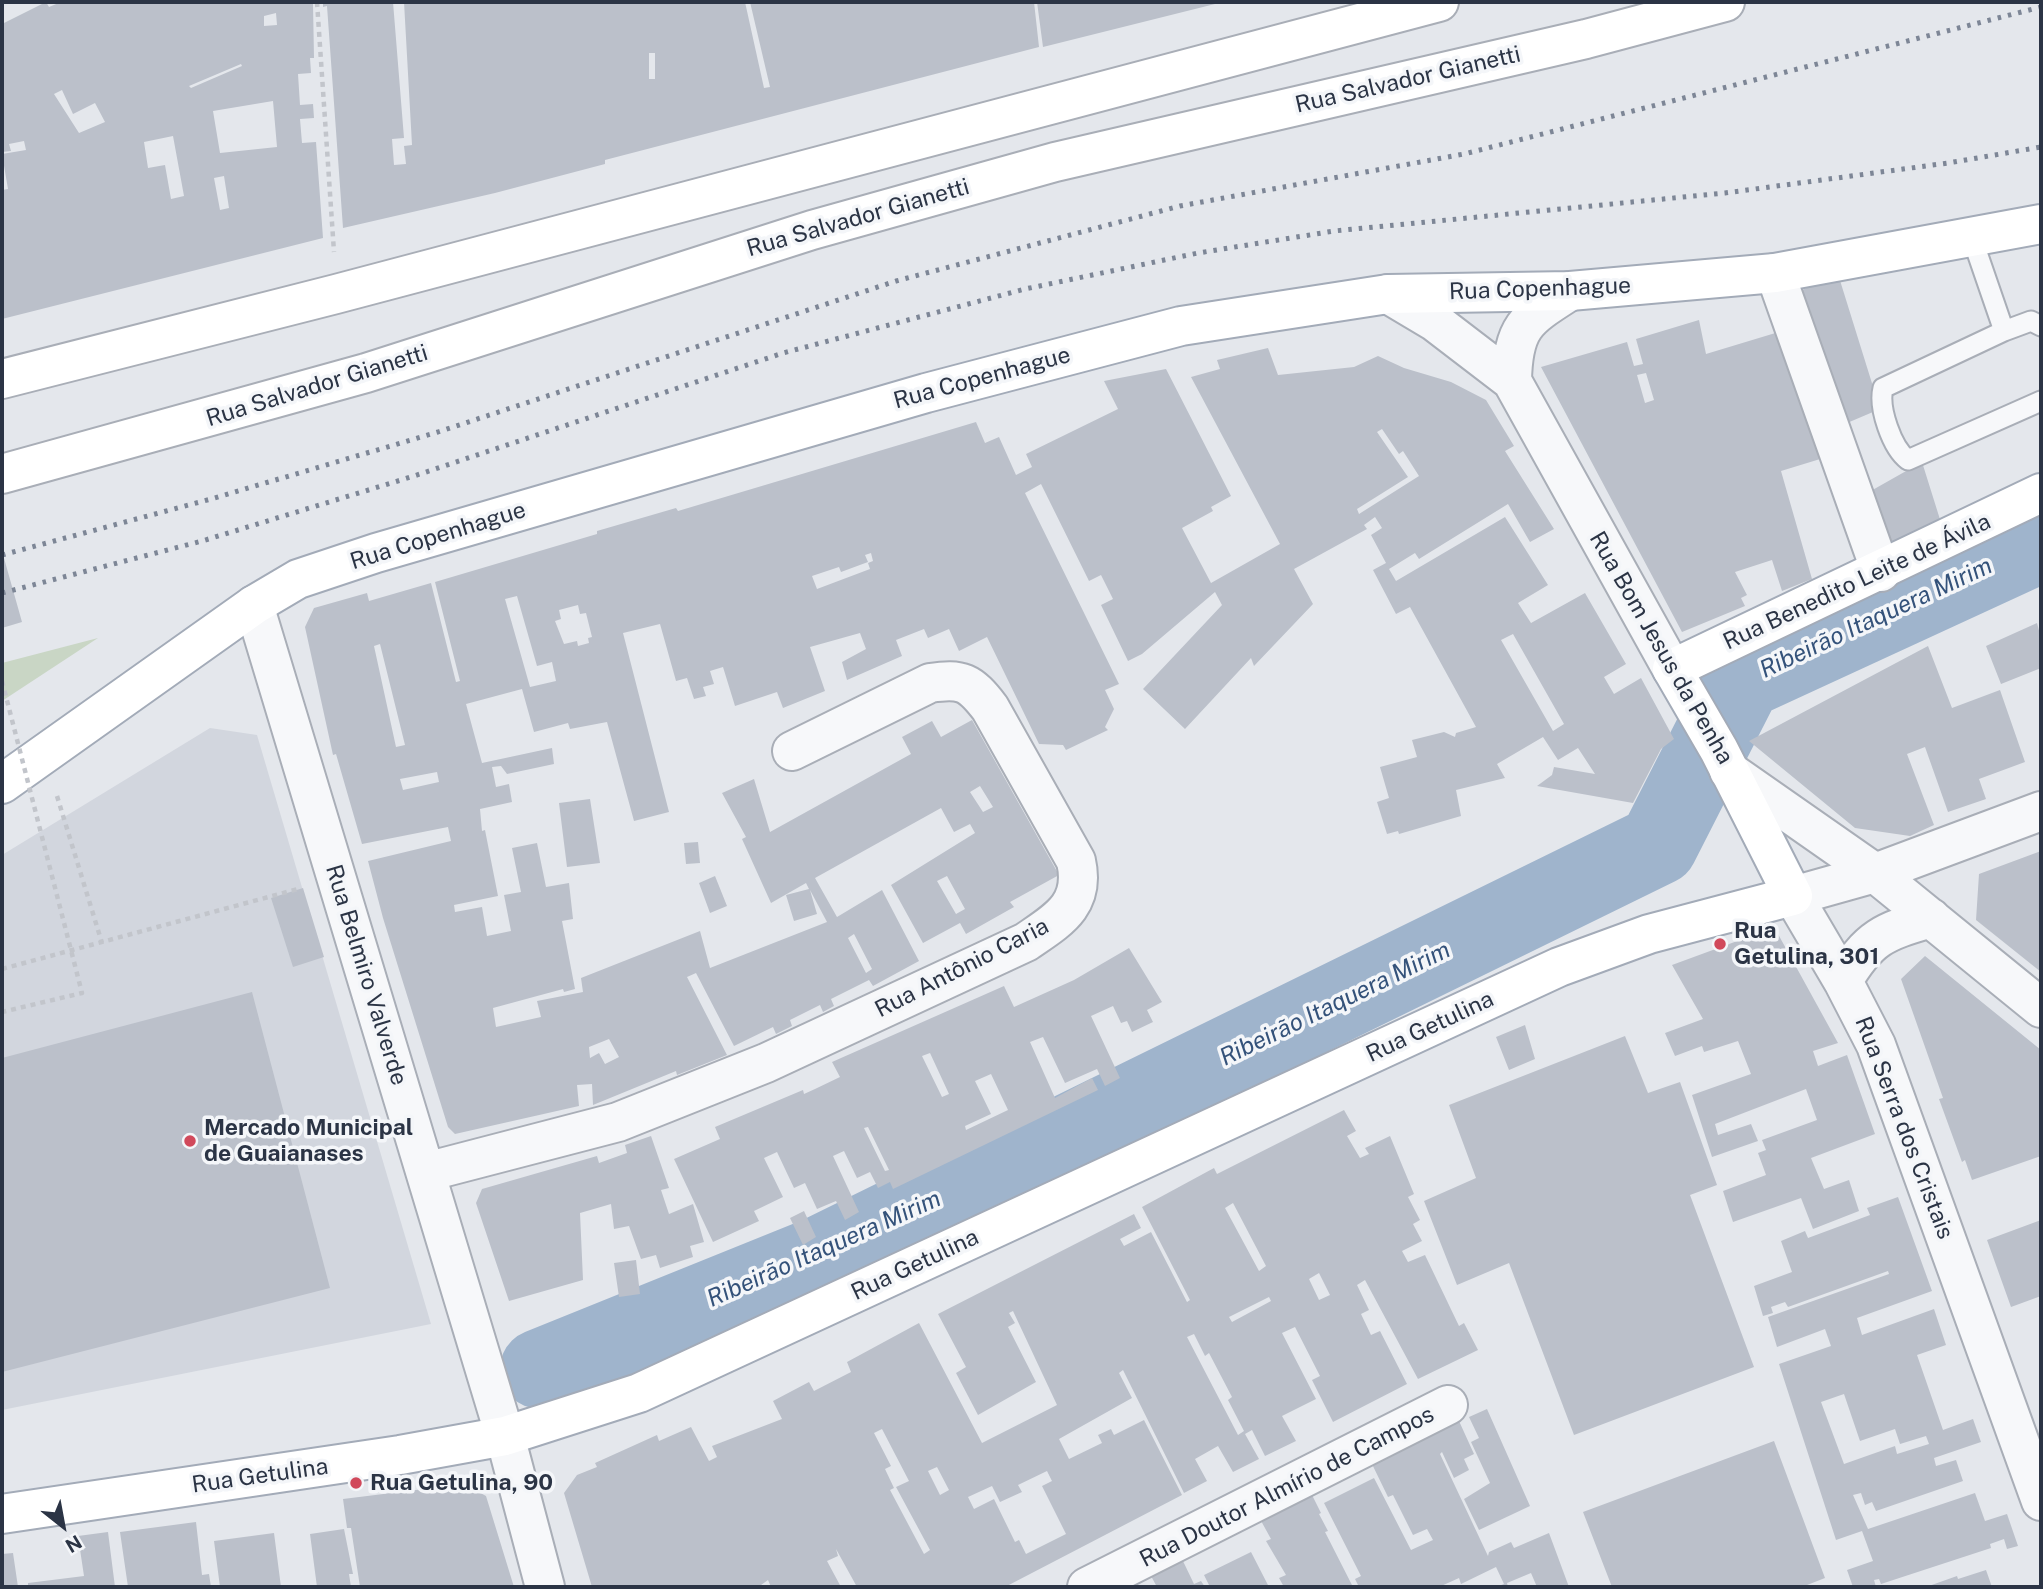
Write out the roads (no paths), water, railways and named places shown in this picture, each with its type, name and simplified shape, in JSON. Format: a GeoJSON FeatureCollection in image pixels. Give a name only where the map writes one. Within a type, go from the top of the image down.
{"type":"FeatureCollection","features":[{"type":"Feature","properties":{"kind":"main road"},"geometry":{"type":"LineString","coordinates":[[2,379],[336,294],[1436,2]]}},
{"type":"Feature","properties":{"kind":"main road","name":"Rua Salvador Gianetti"},"geometry":{"type":"LineString","coordinates":[[2,474],[366,373],[812,230],[1055,162],[1586,39],[1725,2]]}},
{"type":"Feature","properties":{"kind":"main road","name":"Rua Copenhague"},"geometry":{"type":"LineString","coordinates":[[2,783],[254,605],[298,579],[376,552],[926,393],[1181,326],[1388,295],[1570,291],[1775,272],[2041,224]]}},
{"type":"Feature","properties":{"kind":"main road","name":"Rua Benedito Leite de Ávila"},"geometry":{"type":"LineString","coordinates":[[1680,683],[1881,572],[2041,493]]}},
{"type":"Feature","properties":{"kind":"main road","name":"Rua Bom Jesus da Penha"},"geometry":{"type":"LineString","coordinates":[[1680,683],[1724,761]]}},
{"type":"Feature","properties":{"kind":"main road","name":"Rua Serra dos Cristais"},"geometry":{"type":"LineString","coordinates":[[1724,761],[1793,897]]}},
{"type":"Feature","properties":{"kind":"main road","name":"Rua Getulina"},"geometry":{"type":"LineString","coordinates":[[2,1514],[400,1455],[505,1436],[639,1393],[1559,967],[1649,934],[1793,897]]}},
{"type":"Feature","properties":{"kind":"street"},"geometry":{"type":"LineString","coordinates":[[1775,272],[1881,572]]}},
{"type":"Feature","properties":{"kind":"street"},"geometry":{"type":"LineString","coordinates":[[1512,381],[1512,352],[1531,316],[1570,291]]}},
{"type":"Feature","properties":{"kind":"street","name":"Rua Bom Jesus da Penha"},"geometry":{"type":"LineString","coordinates":[[1388,295],[1435,322],[1512,381],[1680,683]]}},
{"type":"Feature","properties":{"kind":"street","name":"Rua Belmiro Valverde"},"geometry":{"type":"LineString","coordinates":[[254,605],[505,1436],[545,1587]]}},
{"type":"Feature","properties":{"kind":"street","name":"Rua Antônio Caria"},"geometry":{"type":"LineString","coordinates":[[426,1172],[618,1122],[766,1063],[1026,942],[1057,921],[1076,898],[1080,879],[1076,862],[990,708],[974,688],[954,680],[930,683],[792,751]]}},
{"type":"Feature","properties":{"kind":"street","name":"Rua Bom Jesus da Penha"},"geometry":{"type":"LineString","coordinates":[[1724,761],[1875,873],[2041,1008]]}},
{"type":"Feature","properties":{"kind":"street"},"geometry":{"type":"LineString","coordinates":[[1793,897],[1875,873],[2041,811]]}},
{"type":"Feature","properties":{"kind":"street","name":"Rua Serra dos Cristais"},"geometry":{"type":"LineString","coordinates":[[1793,897],[1843,981],[1876,1045],[2041,1501]]}},
{"type":"Feature","properties":{"kind":"street"},"geometry":{"type":"LineString","coordinates":[[1843,981],[1859,953],[1874,940],[1896,928],[1931,918]]}},
{"type":"Feature","properties":{"kind":"street","name":"Rua Doutor Almírio de Campos"},"geometry":{"type":"LineString","coordinates":[[1087,1587],[1448,1405]]}},
{"type":"Feature","properties":{"kind":"lane"},"geometry":{"type":"LineString","coordinates":[[1971,235],[2004,331]]}},
{"type":"Feature","properties":{"kind":"lane"},"geometry":{"type":"LineString","coordinates":[[2041,326],[2031,321],[2004,331],[1884,388],[1880,401],[1900,454],[1909,460],[2041,401]]}},
{"type":"Feature","properties":{"kind":"waterway","name":"Ribeirão Itaquera Mirim"},"geometry":{"type":"LineString","coordinates":[[540,1369],[820,1256],[1658,845],[1742,680],[2041,542]]}},
{"type":"Feature","properties":{"kind":"railway"},"geometry":{"type":"LineString","coordinates":[[2,555],[211,499],[438,432],[896,281],[1180,206],[1464,154],[2041,7]]}},
{"type":"Feature","properties":{"kind":"railway"},"geometry":{"type":"LineString","coordinates":[[2,593],[202,541],[414,476],[783,353],[1025,289],[1198,253],[1334,231],[1725,193],[1948,163],[2041,147]]}},
{"type":"Feature","properties":{"kind":"place","name":"Rua Getulina, 301"},"geometry":{"type":"Point","coordinates":[1720,944]}},
{"type":"Feature","properties":{"kind":"place","name":"Mercado Municipal de Guaianases"},"geometry":{"type":"Point","coordinates":[190,1141]}},
{"type":"Feature","properties":{"kind":"place","name":"Rua Getulina, 90"},"geometry":{"type":"Point","coordinates":[356,1483]}}]}
